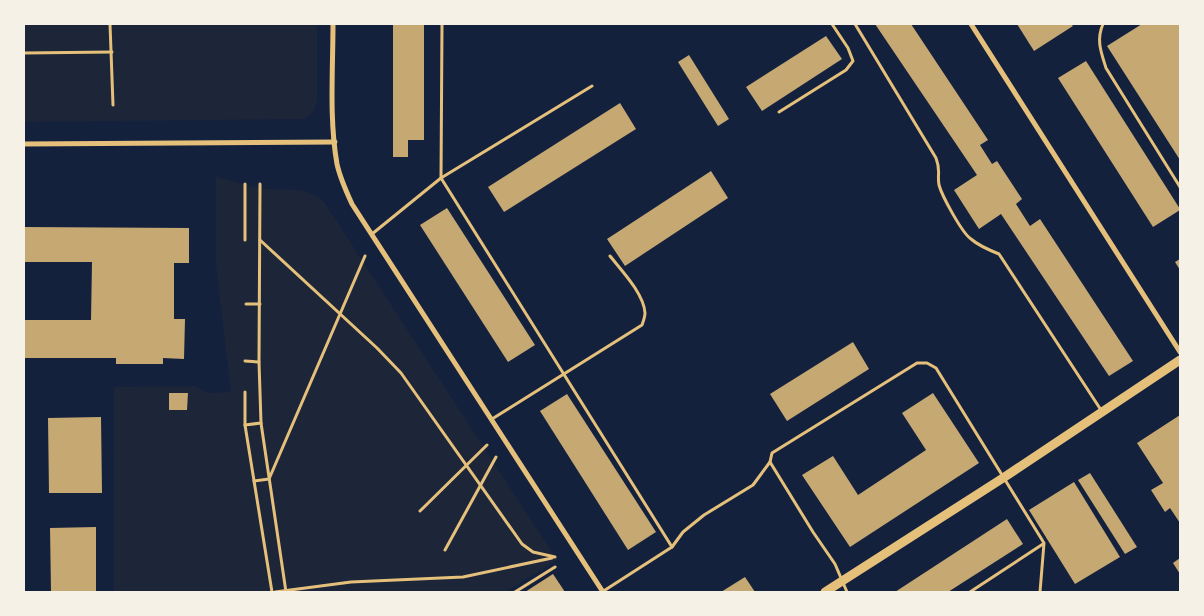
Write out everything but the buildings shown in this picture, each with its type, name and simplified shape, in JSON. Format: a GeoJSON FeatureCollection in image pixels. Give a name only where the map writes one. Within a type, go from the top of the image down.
{"type":"FeatureCollection","features":[{"type":"Feature","properties":{"kind":"street"},"geometry":{"type":"LineString","coordinates":[[333,24],[333,118],[337,164],[342,182],[352,204],[602,592]]}},
{"type":"Feature","properties":{"kind":"street"},"geometry":{"type":"LineString","coordinates":[[970,24],[1180,352]]}},
{"type":"Feature","properties":{"kind":"street"},"geometry":{"type":"LineString","coordinates":[[24,144],[335,142]]}},
{"type":"Feature","properties":{"kind":"street"},"geometry":{"type":"LineString","coordinates":[[825,592],[1003,478],[1180,360]]}},
{"type":"Feature","properties":{"kind":"lane"},"geometry":{"type":"LineString","coordinates":[[442,24],[441,178],[672,547]]}},
{"type":"Feature","properties":{"kind":"lane"},"geometry":{"type":"LineString","coordinates":[[779,112],[846,70],[853,61],[848,48],[832,24]]}},
{"type":"Feature","properties":{"kind":"lane"},"geometry":{"type":"LineString","coordinates":[[855,24],[936,158],[940,168],[938,181],[942,194],[968,238],[986,249],[999,254],[1102,411]]}},
{"type":"Feature","properties":{"kind":"lane"},"geometry":{"type":"LineString","coordinates":[[1103,24],[1098,34],[1106,68],[1180,187]]}},
{"type":"Feature","properties":{"kind":"lane"},"geometry":{"type":"LineString","coordinates":[[372,234],[441,178],[592,86]]}},
{"type":"Feature","properties":{"kind":"lane"},"geometry":{"type":"LineString","coordinates":[[491,419],[642,325],[645,314],[634,287],[610,256]]}},
{"type":"Feature","properties":{"kind":"lane"},"geometry":{"type":"LineString","coordinates":[[602,592],[672,547],[683,532],[704,514],[752,485],[770,462],[772,453],[917,362],[926,363],[936,368],[1044,543],[1040,592]]}},
{"type":"Feature","properties":{"kind":"lane"},"geometry":{"type":"LineString","coordinates":[[770,462],[835,564],[847,592]]}},
{"type":"Feature","properties":{"kind":"lane"},"geometry":{"type":"LineString","coordinates":[[970,592],[1044,543]]}},
{"type":"Feature","properties":{"kind":"path"},"geometry":{"type":"LineString","coordinates":[[110,24],[113,105]]}},
{"type":"Feature","properties":{"kind":"path"},"geometry":{"type":"LineString","coordinates":[[24,53],[112,52]]}},
{"type":"Feature","properties":{"kind":"path"},"geometry":{"type":"LineString","coordinates":[[245,184],[245,240]]}},
{"type":"Feature","properties":{"kind":"path"},"geometry":{"type":"LineString","coordinates":[[260,184],[259,362],[261,423],[286,591]]}},
{"type":"Feature","properties":{"kind":"path"},"geometry":{"type":"LineString","coordinates":[[245,392],[245,425],[274,592],[351,582],[463,577],[555,557],[533,552],[522,544],[401,373],[377,348],[260,240]]}},
{"type":"Feature","properties":{"kind":"path"},"geometry":{"type":"LineString","coordinates":[[269,479],[365,256]]}},
{"type":"Feature","properties":{"kind":"path"},"geometry":{"type":"LineString","coordinates":[[246,304],[260,304]]}},
{"type":"Feature","properties":{"kind":"path"},"geometry":{"type":"LineString","coordinates":[[245,362],[259,362]]}},
{"type":"Feature","properties":{"kind":"path"},"geometry":{"type":"LineString","coordinates":[[245,425],[261,423]]}},
{"type":"Feature","properties":{"kind":"path"},"geometry":{"type":"LineString","coordinates":[[420,511],[488,445]]}},
{"type":"Feature","properties":{"kind":"path"},"geometry":{"type":"LineString","coordinates":[[446,550],[496,457]]}},
{"type":"Feature","properties":{"kind":"path"},"geometry":{"type":"LineString","coordinates":[[254,481],[269,479]]}},
{"type":"Feature","properties":{"kind":"path"},"geometry":{"type":"LineString","coordinates":[[515,592],[555,567]]}},
{"type":"Feature","properties":{"kind":"shaded area"},"geometry":{"type":"Polygon","coordinates":[[[24,24],[317,24],[317,100],[314,111],[304,119],[24,122],[24,24]]]}},
{"type":"Feature","properties":{"kind":"shaded area"},"geometry":{"type":"Polygon","coordinates":[[[216,177],[261,188],[303,191],[324,202],[557,560],[505,592],[114,592],[114,387],[196,386],[207,393],[231,392],[216,266],[216,177]]]}}]}
